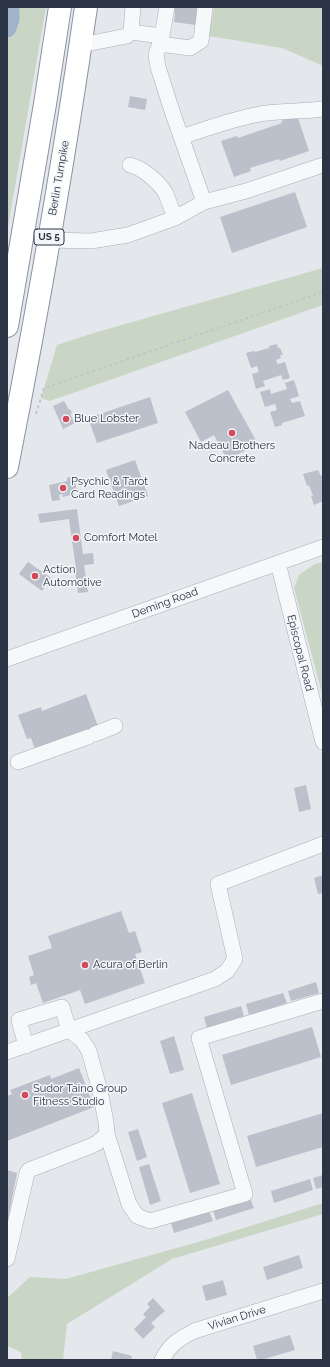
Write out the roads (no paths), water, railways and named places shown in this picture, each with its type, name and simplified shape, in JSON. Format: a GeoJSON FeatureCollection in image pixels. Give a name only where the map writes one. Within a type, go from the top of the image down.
{"type":"FeatureCollection","features":[{"type":"Feature","properties":{"kind":"highway","name":"US 5"},"geometry":{"type":"LineString","coordinates":[[7,326],[46,104],[60,7]]}},
{"type":"Feature","properties":{"kind":"highway","name":"Berlin Turnpike"},"geometry":{"type":"LineString","coordinates":[[7,467],[49,240],[86,7]]}},
{"type":"Feature","properties":{"kind":"street"},"geometry":{"type":"LineString","coordinates":[[80,45],[127,36],[131,32],[133,7]]}},
{"type":"Feature","properties":{"kind":"street"},"geometry":{"type":"LineString","coordinates":[[166,7],[161,40],[156,55],[158,67],[204,202]]}},
{"type":"Feature","properties":{"kind":"street"},"geometry":{"type":"LineString","coordinates":[[131,32],[190,48],[201,41],[205,7]]}},
{"type":"Feature","properties":{"kind":"street"},"geometry":{"type":"LineString","coordinates":[[181,137],[256,114],[323,110]]}},
{"type":"Feature","properties":{"kind":"street"},"geometry":{"type":"LineString","coordinates":[[130,165],[138,167],[148,173],[165,193],[175,218]]}},
{"type":"Feature","properties":{"kind":"street"},"geometry":{"type":"LineString","coordinates":[[49,240],[91,241],[128,235],[175,218],[204,202],[246,191],[323,165]]}},
{"type":"Feature","properties":{"kind":"street","name":"Deming Road"},"geometry":{"type":"LineString","coordinates":[[7,659],[323,547]]}},
{"type":"Feature","properties":{"kind":"street","name":"Episcopal Road"},"geometry":{"type":"LineString","coordinates":[[278,563],[323,742]]}},
{"type":"Feature","properties":{"kind":"street"},"geometry":{"type":"LineString","coordinates":[[18,762],[115,726]]}},
{"type":"Feature","properties":{"kind":"street"},"geometry":{"type":"LineString","coordinates":[[7,1052],[215,978],[227,972],[235,959],[218,884],[323,844]]}},
{"type":"Feature","properties":{"kind":"street"},"geometry":{"type":"LineString","coordinates":[[26,1046],[19,1020],[62,1006],[69,1030],[82,1040],[89,1051],[101,1098],[107,1134],[129,1204],[137,1216],[150,1221],[245,1194],[199,1038],[323,1001]]}},
{"type":"Feature","properties":{"kind":"street"},"geometry":{"type":"LineString","coordinates":[[7,1259],[27,1173],[29,1170],[91,1146],[107,1134]]}},
{"type":"Feature","properties":{"kind":"street","name":"Vivian Drive"},"geometry":{"type":"LineString","coordinates":[[162,1360],[166,1352],[176,1340],[194,1331],[323,1292]]}},
{"type":"Feature","properties":{"kind":"waterway"},"geometry":{"type":"LineString","coordinates":[[7,28],[10,19],[10,7]]}},
{"type":"Feature","properties":{"kind":"place","name":"Blue Lobster"},"geometry":{"type":"Point","coordinates":[66,419]}},
{"type":"Feature","properties":{"kind":"place","name":"Nadeau Brothers Concrete"},"geometry":{"type":"Point","coordinates":[232,433]}},
{"type":"Feature","properties":{"kind":"place","name":"Psychic & Tarot Card Readings"},"geometry":{"type":"Point","coordinates":[63,488]}},
{"type":"Feature","properties":{"kind":"place","name":"Comfort Motel"},"geometry":{"type":"Point","coordinates":[76,538]}},
{"type":"Feature","properties":{"kind":"place","name":"Action Automotive"},"geometry":{"type":"Point","coordinates":[35,576]}},
{"type":"Feature","properties":{"kind":"place","name":"Acura of Berlin"},"geometry":{"type":"Point","coordinates":[85,965]}},
{"type":"Feature","properties":{"kind":"place","name":"Sudor Taino Group Fitness Studio"},"geometry":{"type":"Point","coordinates":[25,1095]}}]}
